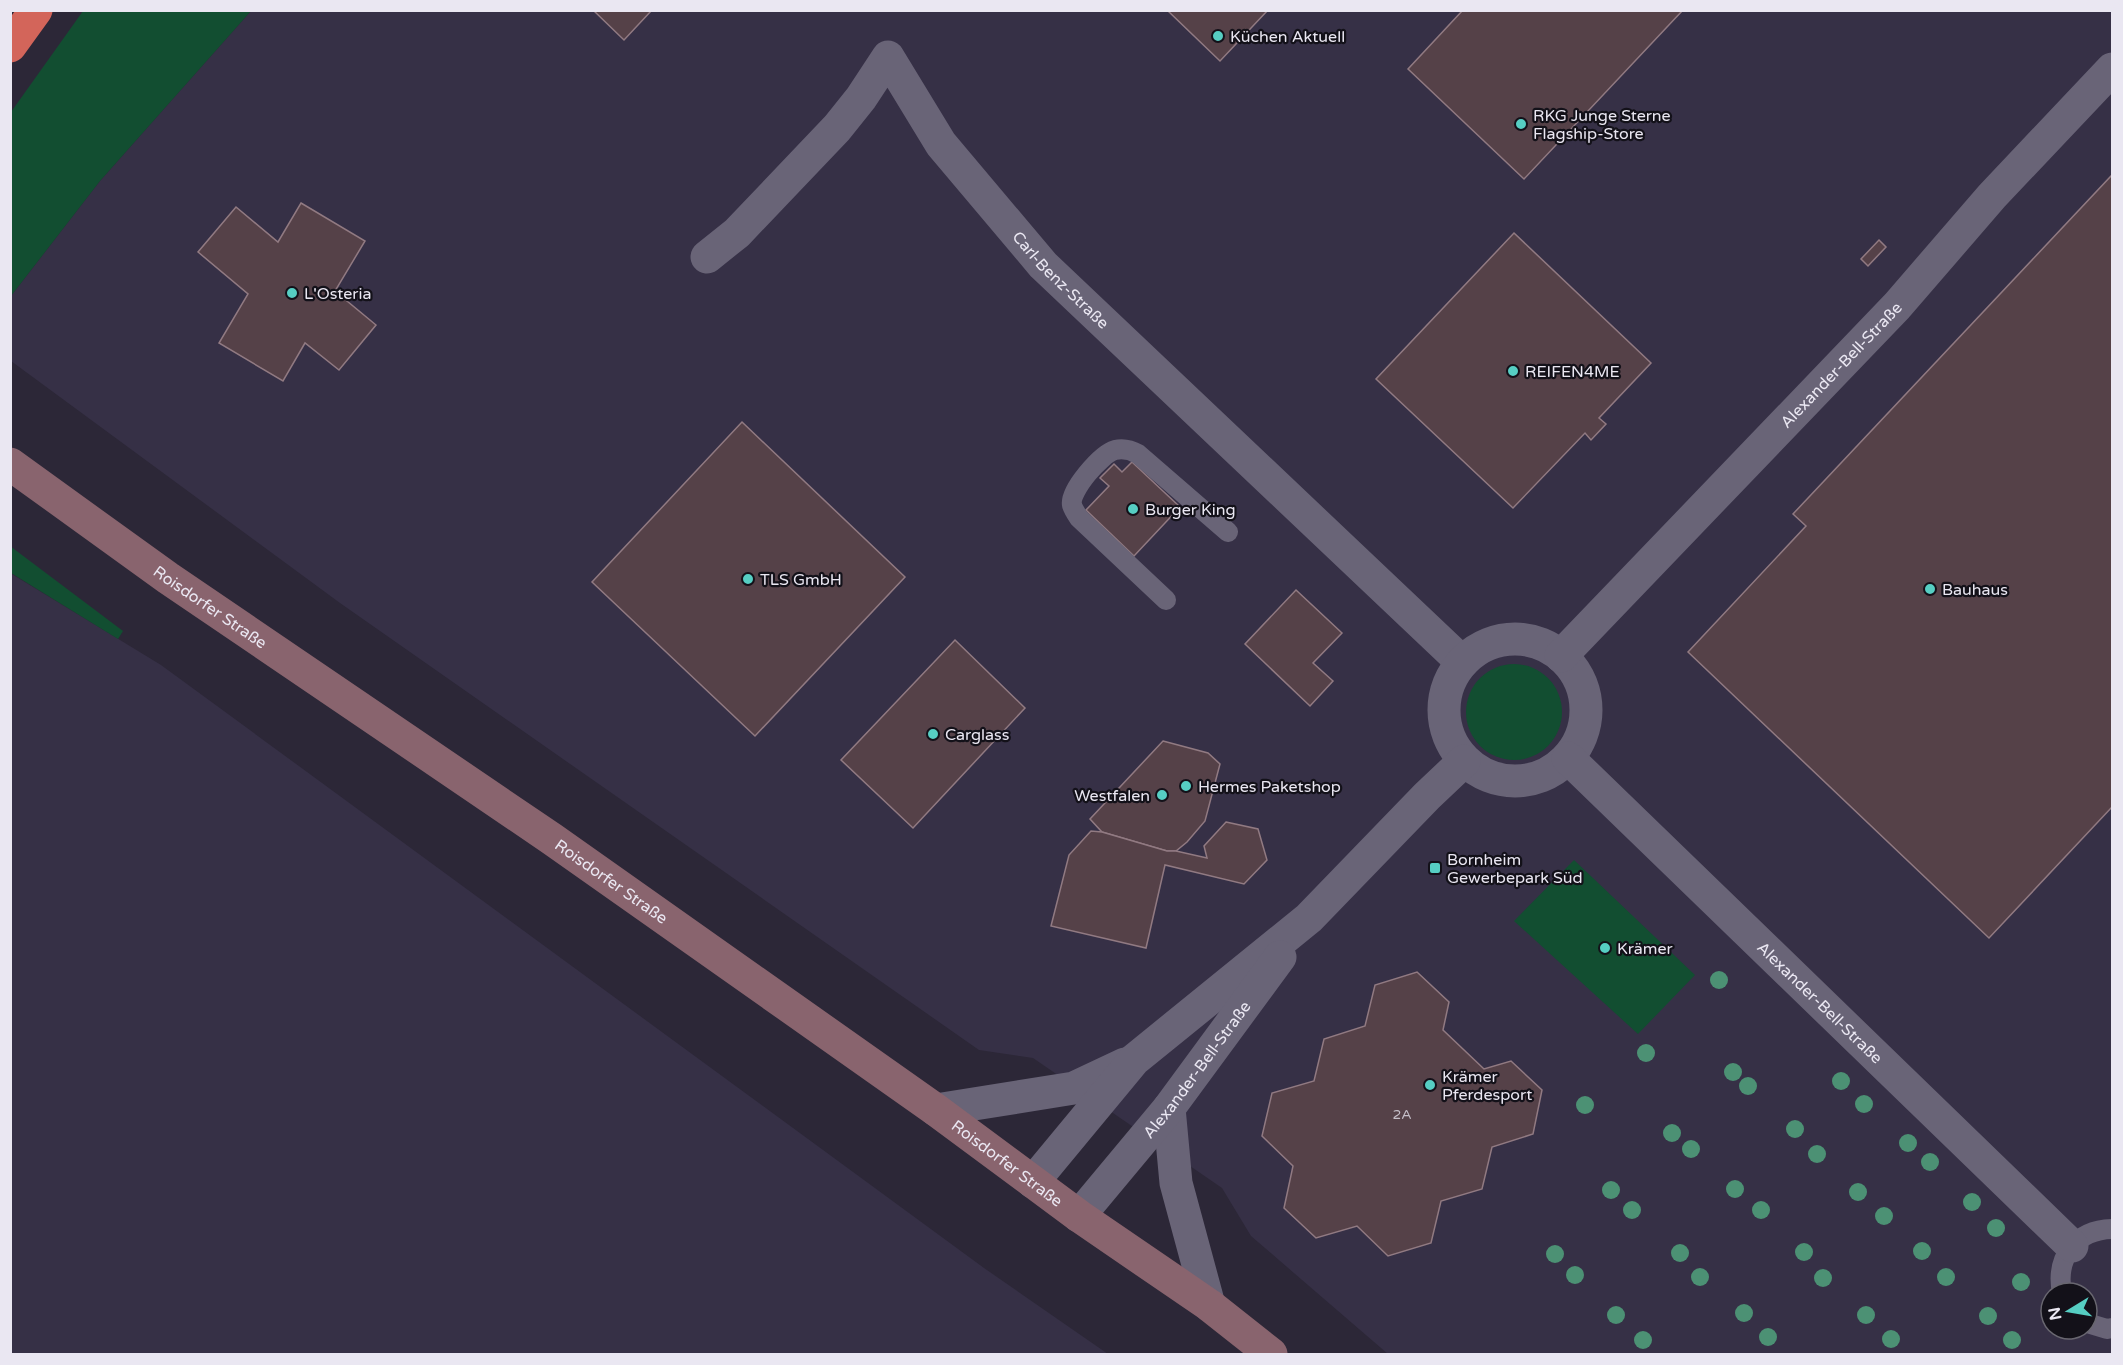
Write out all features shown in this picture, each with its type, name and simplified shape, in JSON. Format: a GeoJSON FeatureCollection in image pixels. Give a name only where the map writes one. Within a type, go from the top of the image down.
{"type":"FeatureCollection","features":[{"type":"Feature","properties":{"kind":"highway"},"geometry":{"type":"LineString","coordinates":[[10,46],[36,10]]}},
{"type":"Feature","properties":{"kind":"main road","name":"Roisdorfer Straße"},"geometry":{"type":"LineString","coordinates":[[10,464],[168,578],[552,839],[936,1110],[1079,1216],[1209,1305],[1271,1354]]}},
{"type":"Feature","properties":{"kind":"street","name":"Carl-Benz-Straße"},"geometry":{"type":"LineString","coordinates":[[707,257],[737,233],[837,128],[861,98],[888,57],[941,144],[1043,265],[1462,662]]}},
{"type":"Feature","properties":{"kind":"street","name":"Alexander-Bell-Straße"},"geometry":{"type":"LineString","coordinates":[[1561,656],[1897,306],[1992,196],[2112,69]]}},
{"type":"Feature","properties":{"kind":"street"},"geometry":{"type":"LineString","coordinates":[[1512,639],[1538,643],[1561,656],[1578,678],[1586,705],[1582,733],[1568,758],[1545,775],[1517,782],[1489,777],[1464,761],[1449,738],[1443,711],[1449,683],[1462,662],[1486,645],[1512,639]]}},
{"type":"Feature","properties":{"kind":"street","name":"Alexander-Bell-Straße"},"geometry":{"type":"LineString","coordinates":[[1568,758],[2072,1246]]}},
{"type":"Feature","properties":{"kind":"street","name":"Alexander-Bell-Straße"},"geometry":{"type":"LineString","coordinates":[[1033,1182],[1134,1060],[1309,918],[1464,761]]}},
{"type":"Feature","properties":{"kind":"street","name":"Alexander-Bell-Straße"},"geometry":{"type":"LineString","coordinates":[[1079,1216],[1169,1108],[1309,918]]}},
{"type":"Feature","properties":{"kind":"street","name":"Alexander-Bell-Straße"},"geometry":{"type":"LineString","coordinates":[[936,1110],[1074,1088],[1134,1060]]}},
{"type":"Feature","properties":{"kind":"street"},"geometry":{"type":"LineString","coordinates":[[1169,1108],[1176,1183],[1209,1305]]}},
{"type":"Feature","properties":{"kind":"lane"},"geometry":{"type":"LineString","coordinates":[[1166,600],[1079,518],[1072,505],[1073,494],[1103,456],[1114,450],[1127,449],[1138,454],[1228,532]]}},
{"type":"Feature","properties":{"kind":"lane"},"geometry":{"type":"LineString","coordinates":[[2060,1281],[2061,1268],[2072,1246],[2084,1235],[2099,1229],[2112,1229]]}},
{"type":"Feature","properties":{"kind":"shaded area"},"geometry":{"type":"Polygon","coordinates":[[[251,11],[2112,11],[2112,1354],[1388,1354],[1251,1236],[1222,1188],[1033,1058],[979,1050],[340,603],[11,361],[11,296],[100,181],[251,11]]]}},
{"type":"Feature","properties":{"kind":"shaded area"},"geometry":{"type":"Polygon","coordinates":[[[10,573],[161,665],[984,1268],[1108,1354],[11,1354],[10,573]]]}},
{"type":"Feature","properties":{"kind":"green space"},"geometry":{"type":"Polygon","coordinates":[[[83,11],[251,11],[100,181],[11,296],[11,112],[83,11]]]}},
{"type":"Feature","properties":{"kind":"green space"},"geometry":{"type":"Polygon","coordinates":[[[10,546],[123,631],[118,639],[11,573],[10,546]]]}},
{"type":"Feature","properties":{"kind":"green space"},"geometry":{"type":"Polygon","coordinates":[[[1514,664],[1532,667],[1548,678],[1559,694],[1562,712],[1559,730],[1548,746],[1532,757],[1514,760],[1496,757],[1480,746],[1469,730],[1466,712],[1469,694],[1480,678],[1496,667],[1514,664]]]}},
{"type":"Feature","properties":{"kind":"green space","name":"Krämer"},"geometry":{"type":"Polygon","coordinates":[[[1574,860],[1695,975],[1638,1034],[1514,921],[1574,860]]]}},
{"type":"Feature","properties":{"kind":"building"},"geometry":{"type":"Polygon","coordinates":[[[593,10],[652,10],[624,40],[593,10]]]}},
{"type":"Feature","properties":{"kind":"building","name":"Küchen Aktuell"},"geometry":{"type":"Polygon","coordinates":[[[1167,10],[1268,10],[1220,61],[1167,10]]]}},
{"type":"Feature","properties":{"kind":"building","name":"RKG Junge Sterne Flagship-Store"},"geometry":{"type":"Polygon","coordinates":[[[1463,10],[1683,10],[1524,179],[1408,69],[1463,10]]]}},
{"type":"Feature","properties":{"kind":"building","name":"Bauhaus"},"geometry":{"type":"Polygon","coordinates":[[[2112,175],[2112,807],[1989,938],[1688,652],[1806,526],[1793,514],[2112,175]]]}},
{"type":"Feature","properties":{"kind":"building","name":"L'Osteria"},"geometry":{"type":"Polygon","coordinates":[[[301,203],[365,241],[335,291],[376,325],[339,370],[305,343],[283,381],[219,343],[248,294],[198,252],[236,207],[278,242],[301,203]]]}},
{"type":"Feature","properties":{"kind":"building","name":"REIFEN4ME"},"geometry":{"type":"Polygon","coordinates":[[[1514,233],[1651,363],[1599,418],[1606,424],[1591,440],[1585,433],[1513,508],[1376,379],[1514,233]]]}},
{"type":"Feature","properties":{"kind":"building"},"geometry":{"type":"Polygon","coordinates":[[[1879,240],[1886,247],[1868,266],[1861,259],[1879,240]]]}},
{"type":"Feature","properties":{"kind":"building","name":"TLS GmbH"},"geometry":{"type":"Polygon","coordinates":[[[742,422],[905,577],[755,736],[592,582],[742,422]]]}},
{"type":"Feature","properties":{"kind":"building","name":"Burger King"},"geometry":{"type":"Polygon","coordinates":[[[1132,462],[1180,507],[1134,556],[1086,510],[1109,486],[1100,478],[1114,464],[1122,472],[1132,462]]]}},
{"type":"Feature","properties":{"kind":"building"},"geometry":{"type":"Polygon","coordinates":[[[1296,590],[1342,633],[1313,663],[1333,681],[1310,706],[1245,644],[1296,590]]]}},
{"type":"Feature","properties":{"kind":"building","name":"Carglass"},"geometry":{"type":"Polygon","coordinates":[[[955,640],[1025,708],[913,828],[841,760],[955,640]]]}},
{"type":"Feature","properties":{"kind":"building","name":"Westfalen"},"geometry":{"type":"Polygon","coordinates":[[[1163,741],[1208,753],[1220,764],[1205,821],[1176,851],[1167,851],[1102,832],[1090,819],[1163,741]]]}},
{"type":"Feature","properties":{"kind":"building"},"geometry":{"type":"Polygon","coordinates":[[[1226,822],[1258,829],[1267,860],[1244,884],[1165,865],[1146,948],[1051,926],[1069,855],[1091,831],[1102,832],[1167,851],[1207,858],[1204,846],[1226,822]]]}},
{"type":"Feature","properties":{"kind":"building"},"geometry":{"type":"Polygon","coordinates":[[[1417,972],[1449,1002],[1443,1030],[1484,1069],[1511,1061],[1542,1090],[1533,1134],[1492,1147],[1482,1189],[1441,1201],[1431,1243],[1388,1256],[1357,1226],[1316,1238],[1284,1208],[1293,1166],[1262,1136],[1272,1093],[1314,1081],[1324,1039],[1365,1026],[1375,985],[1417,972]]]}},
{"type":"Feature","properties":{"kind":"place","name":"Küchen Aktuell"},"geometry":{"type":"Point","coordinates":[1218,36]}},
{"type":"Feature","properties":{"kind":"place","name":"RKG Junge Sterne Flagship-Store"},"geometry":{"type":"Point","coordinates":[1521,124]}},
{"type":"Feature","properties":{"kind":"place","name":"L'Osteria"},"geometry":{"type":"Point","coordinates":[292,293]}},
{"type":"Feature","properties":{"kind":"place","name":"REIFEN4ME"},"geometry":{"type":"Point","coordinates":[1513,371]}},
{"type":"Feature","properties":{"kind":"place","name":"Burger King"},"geometry":{"type":"Point","coordinates":[1133,509]}},
{"type":"Feature","properties":{"kind":"place","name":"TLS GmbH"},"geometry":{"type":"Point","coordinates":[748,579]}},
{"type":"Feature","properties":{"kind":"place","name":"Bauhaus"},"geometry":{"type":"Point","coordinates":[1930,589]}},
{"type":"Feature","properties":{"kind":"place","name":"Carglass"},"geometry":{"type":"Point","coordinates":[933,734]}},
{"type":"Feature","properties":{"kind":"place","name":"Hermes Paketshop"},"geometry":{"type":"Point","coordinates":[1186,786]}},
{"type":"Feature","properties":{"kind":"place","name":"Westfalen"},"geometry":{"type":"Point","coordinates":[1162,795]}},
{"type":"Feature","properties":{"kind":"place","name":"Bornheim Gewerbepark Süd"},"geometry":{"type":"Point","coordinates":[1435,868]}},
{"type":"Feature","properties":{"kind":"place","name":"Krämer"},"geometry":{"type":"Point","coordinates":[1605,948]}},
{"type":"Feature","properties":{"kind":"place","name":"Krämer Pferdesport"},"geometry":{"type":"Point","coordinates":[1430,1085]}}]}
